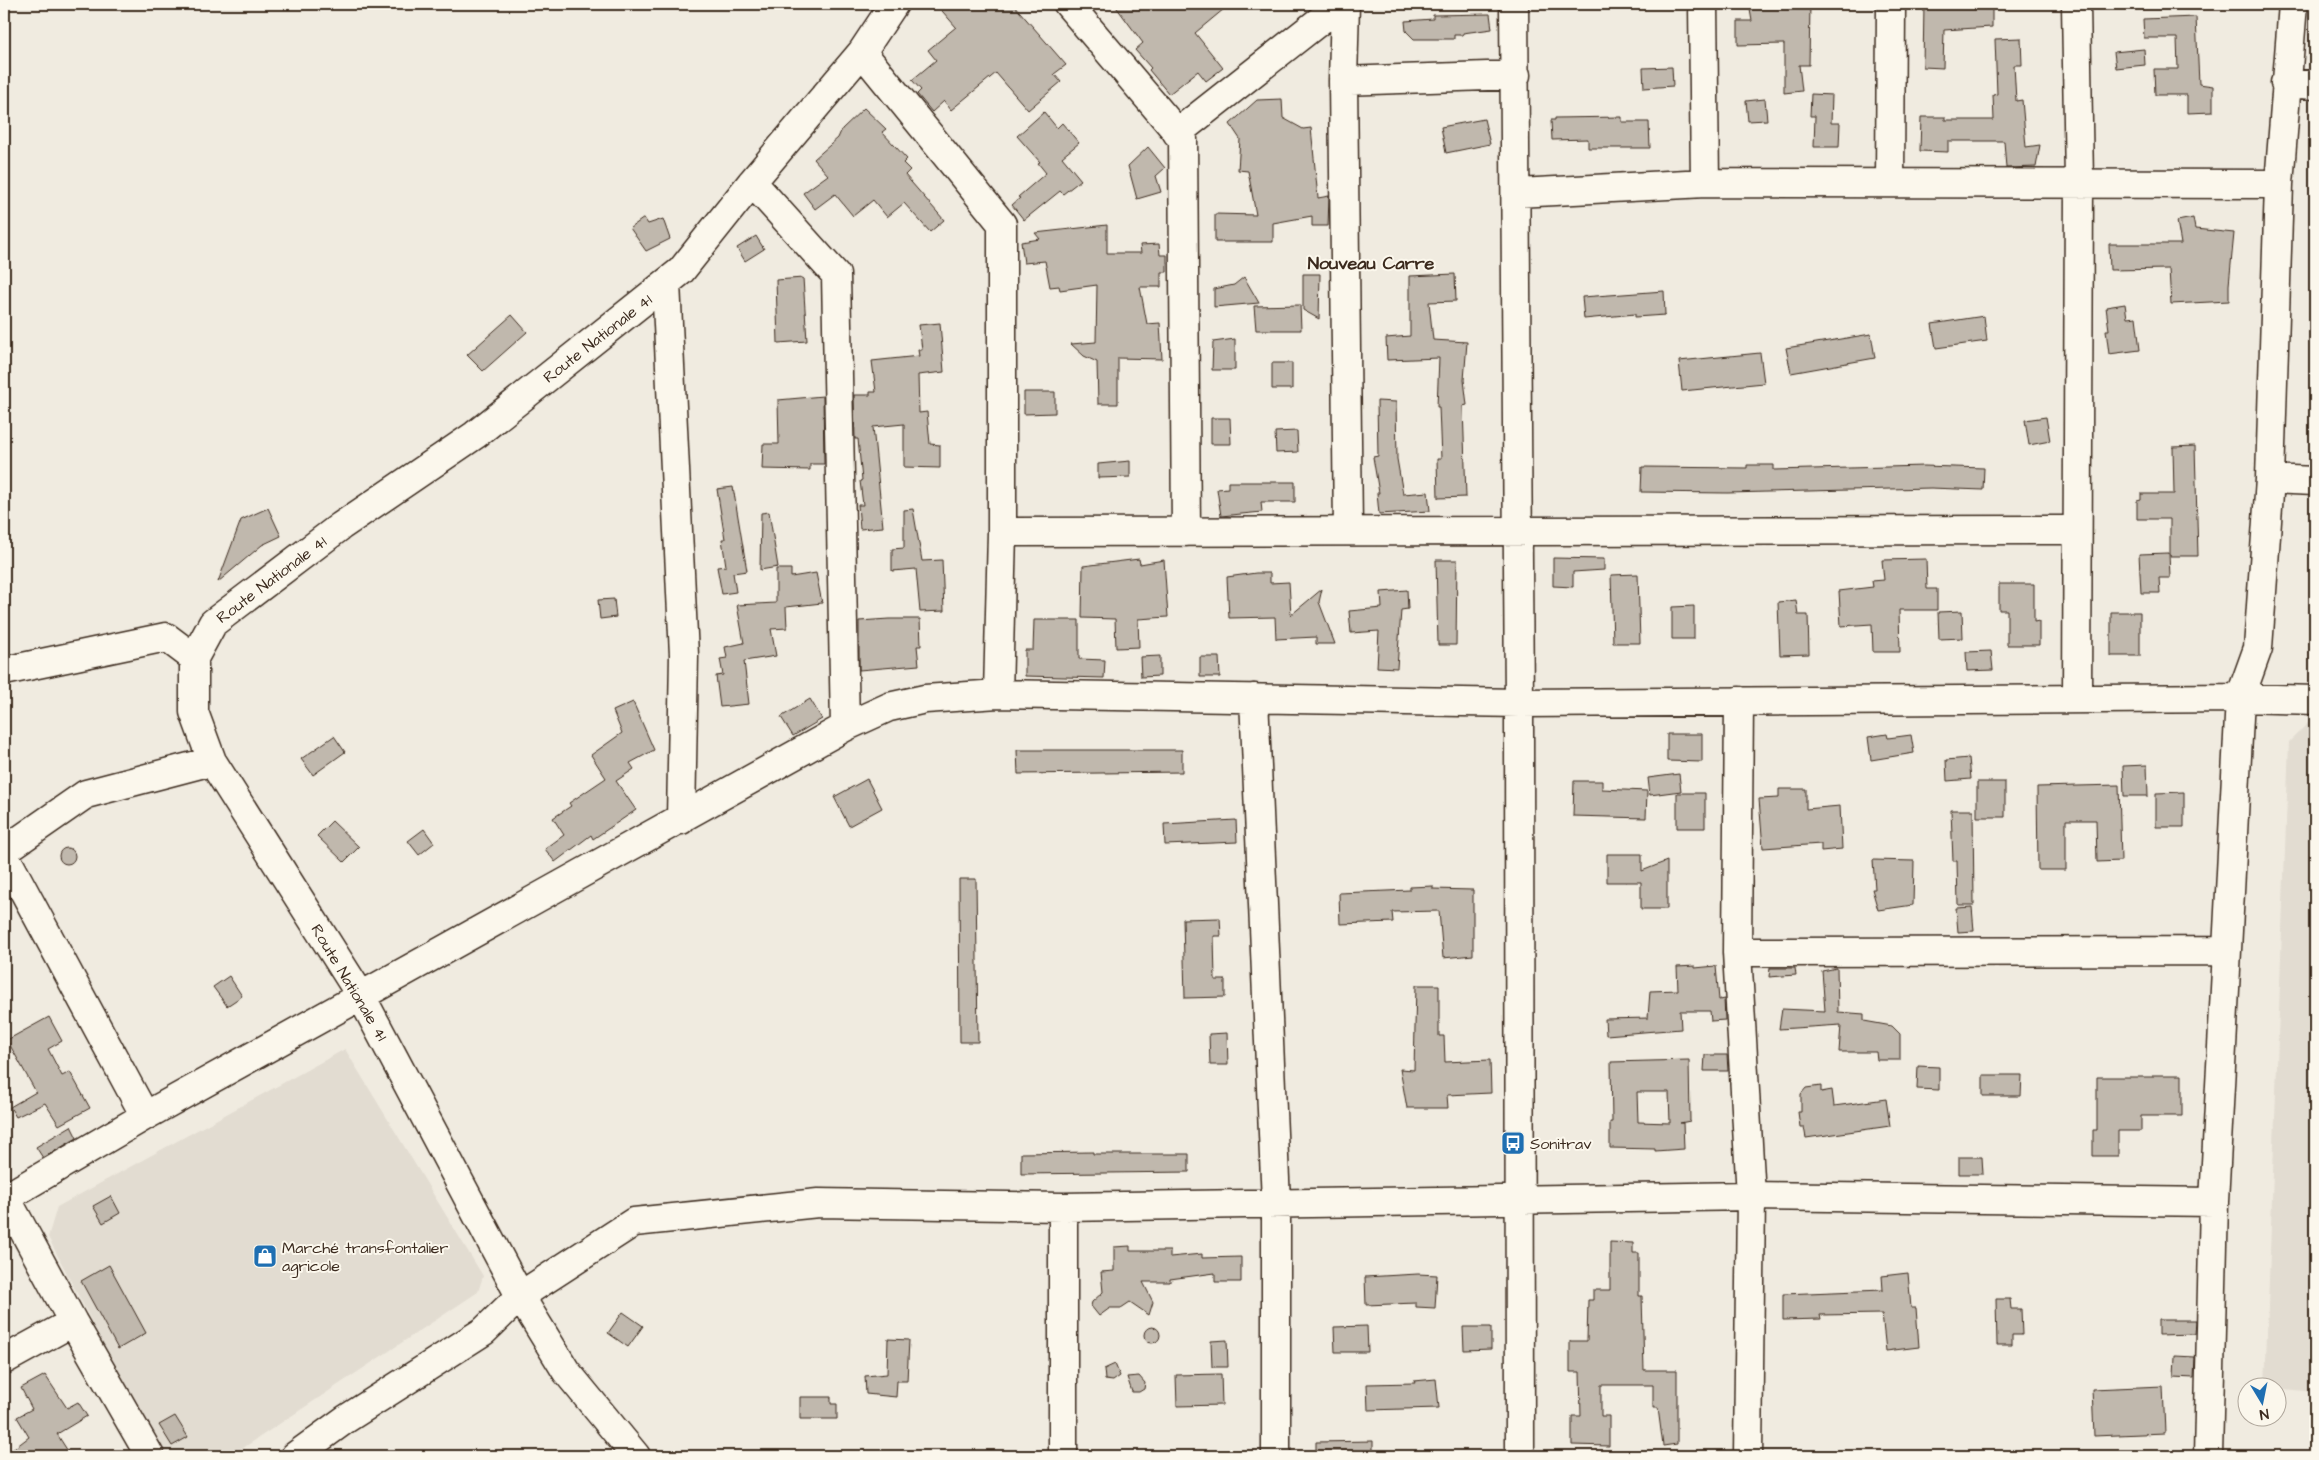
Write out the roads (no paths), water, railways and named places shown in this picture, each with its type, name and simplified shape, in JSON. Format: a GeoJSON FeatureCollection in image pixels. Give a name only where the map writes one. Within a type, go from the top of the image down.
{"type":"FeatureCollection","features":[{"type":"Feature","properties":{"kind":"street","name":"Route Nationale 41"},"geometry":{"type":"LineString","coordinates":[[636,1456],[566,1371],[520,1296],[361,996],[212,761],[194,712],[194,658],[213,623],[342,526],[475,435],[681,271],[752,182],[862,52],[894,4]]}},
{"type":"Feature","properties":{"kind":"street"},"geometry":{"type":"LineString","coordinates":[[1177,133],[1341,4]]}},
{"type":"Feature","properties":{"kind":"street"},"geometry":{"type":"LineString","coordinates":[[1346,4],[1342,81],[1348,530]]}},
{"type":"Feature","properties":{"kind":"street"},"geometry":{"type":"LineString","coordinates":[[1514,4],[1517,193],[1517,530],[1520,702],[1520,1456]]}},
{"type":"Feature","properties":{"kind":"street"},"geometry":{"type":"LineString","coordinates":[[1703,4],[1704,183]]}},
{"type":"Feature","properties":{"kind":"street"},"geometry":{"type":"LineString","coordinates":[[1890,184],[1891,4]]}},
{"type":"Feature","properties":{"kind":"street"},"geometry":{"type":"LineString","coordinates":[[2076,4],[2079,182],[2077,699]]}},
{"type":"Feature","properties":{"kind":"street"},"geometry":{"type":"LineString","coordinates":[[2208,1456],[2214,1202],[2240,698],[2258,648],[2270,479],[2279,184],[2285,83],[2294,4]]}},
{"type":"Feature","properties":{"kind":"street"},"geometry":{"type":"LineString","coordinates":[[1074,6],[1183,139],[1186,532]]}},
{"type":"Feature","properties":{"kind":"street"},"geometry":{"type":"LineString","coordinates":[[862,52],[1002,224],[1002,532],[998,694]]}},
{"type":"Feature","properties":{"kind":"street"},"geometry":{"type":"LineString","coordinates":[[1342,81],[1516,76]]}},
{"type":"Feature","properties":{"kind":"street"},"geometry":{"type":"LineString","coordinates":[[2285,83],[2315,85]]}},
{"type":"Feature","properties":{"kind":"street"},"geometry":{"type":"LineString","coordinates":[[752,182],[836,275],[845,727]]}},
{"type":"Feature","properties":{"kind":"street"},"geometry":{"type":"LineString","coordinates":[[1517,193],[1704,183],[2079,182],[2279,184]]}},
{"type":"Feature","properties":{"kind":"street"},"geometry":{"type":"LineString","coordinates":[[666,284],[684,655],[681,820]]}},
{"type":"Feature","properties":{"kind":"street"},"geometry":{"type":"LineString","coordinates":[[2270,479],[2315,481]]}},
{"type":"Feature","properties":{"kind":"street"},"geometry":{"type":"LineString","coordinates":[[1002,532],[2077,530]]}},
{"type":"Feature","properties":{"kind":"street"},"geometry":{"type":"LineString","coordinates":[[4,671],[166,637],[194,658]]}},
{"type":"Feature","properties":{"kind":"street"},"geometry":{"type":"LineString","coordinates":[[150,1456],[73,1322],[5,1196],[845,727],[889,707],[925,699],[998,694],[1520,702],[2240,698],[2315,700]]}},
{"type":"Feature","properties":{"kind":"street"},"geometry":{"type":"LineString","coordinates":[[1254,698],[1276,1202],[1276,1456]]}},
{"type":"Feature","properties":{"kind":"street"},"geometry":{"type":"LineString","coordinates":[[1739,701],[1737,952],[1751,1196],[1748,1456]]}},
{"type":"Feature","properties":{"kind":"street"},"geometry":{"type":"LineString","coordinates":[[146,1116],[4,852],[86,794],[212,761]]}},
{"type":"Feature","properties":{"kind":"street"},"geometry":{"type":"LineString","coordinates":[[1737,952],[2227,951]]}},
{"type":"Feature","properties":{"kind":"street"},"geometry":{"type":"LineString","coordinates":[[295,1456],[346,1419],[484,1332],[520,1296],[634,1222],[818,1203],[1062,1207],[1276,1202],[1520,1201],[1751,1196],[2214,1202]]}},
{"type":"Feature","properties":{"kind":"street"},"geometry":{"type":"LineString","coordinates":[[1062,1207],[1063,1456]]}},
{"type":"Feature","properties":{"kind":"street"},"geometry":{"type":"LineString","coordinates":[[4,1360],[73,1322]]}},
{"type":"Feature","properties":{"kind":"place","name":"Sonitrav"},"geometry":{"type":"Point","coordinates":[1513,1143]}},
{"type":"Feature","properties":{"kind":"place","name":"Marché transfontalier agricole"},"geometry":{"type":"Point","coordinates":[265,1256]}},
{"type":"Feature","properties":{"kind":"district","name":"Nouveau Carre"},"geometry":{"type":"Point","coordinates":[1371,263]}}]}
